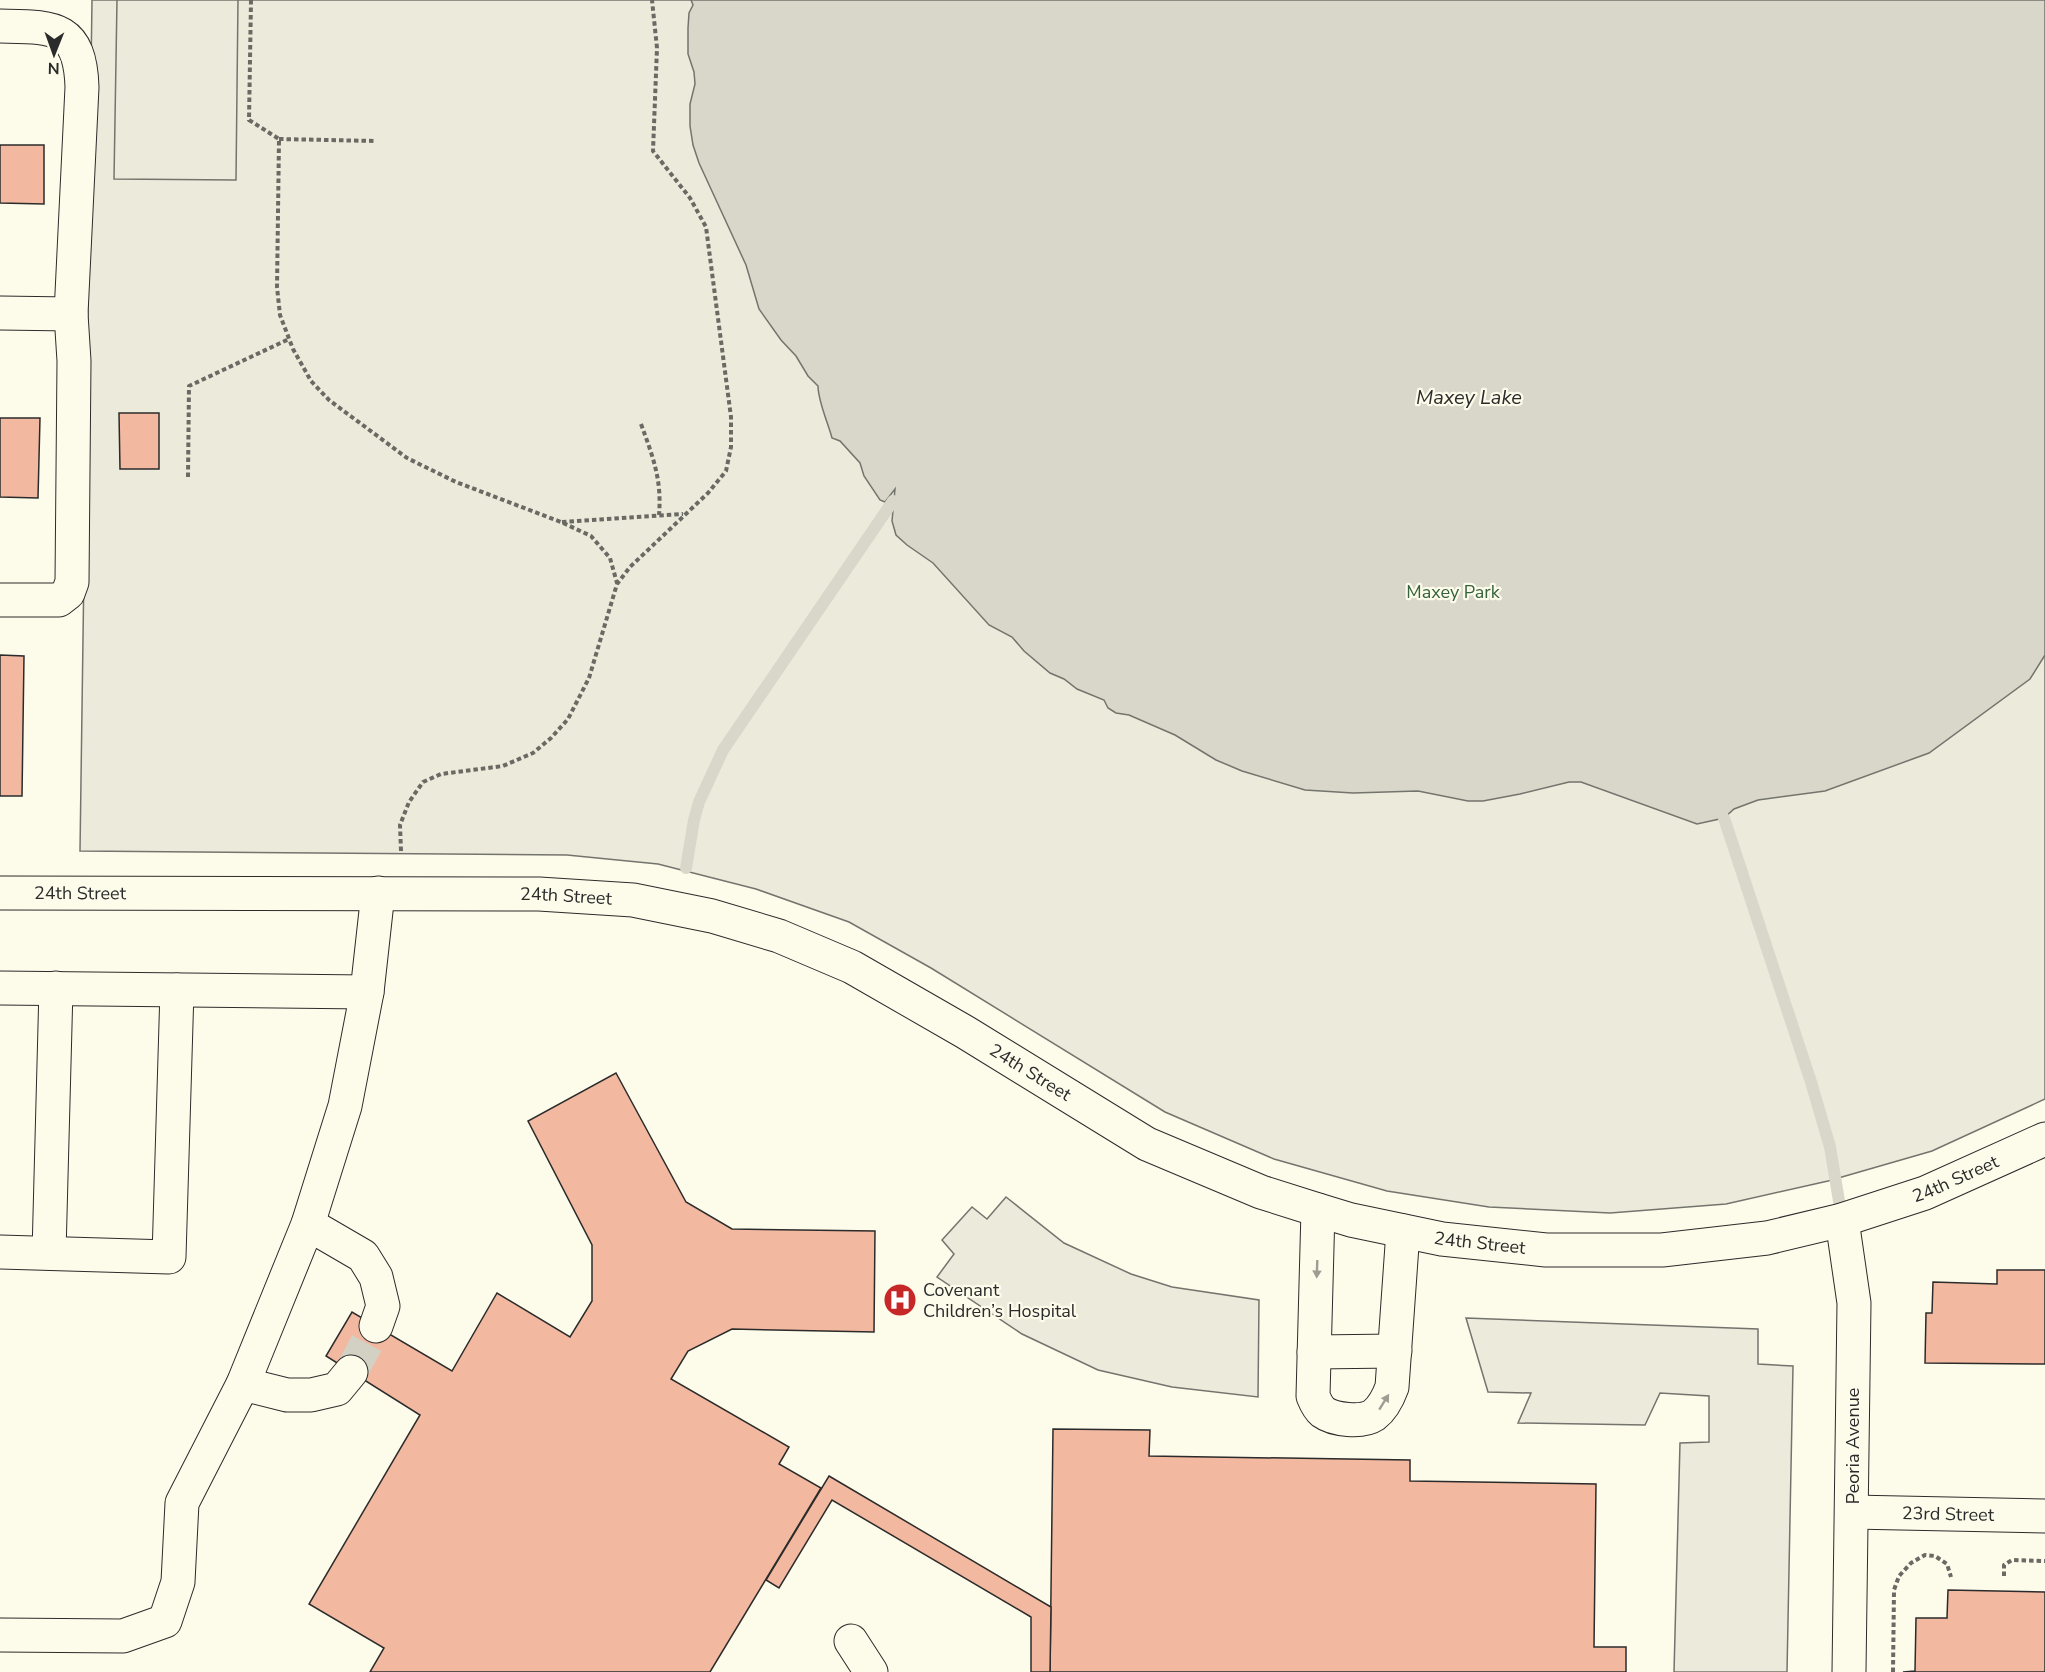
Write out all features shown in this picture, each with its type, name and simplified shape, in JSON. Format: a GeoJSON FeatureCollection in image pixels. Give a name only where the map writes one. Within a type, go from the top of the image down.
{"type":"FeatureCollection","features":[{"type":"Feature","properties":{"kind":"street"},"geometry":{"type":"LineString","coordinates":[[0,26],[45,27],[65,37],[81,68],[82,87],[71,314],[74,361],[72,582],[68,593],[59,600],[0,600]]}},
{"type":"Feature","properties":{"kind":"street"},"geometry":{"type":"LineString","coordinates":[[0,313],[71,314]]}},
{"type":"Feature","properties":{"kind":"street","name":"24th Street"},"geometry":{"type":"LineString","coordinates":[[0,893],[539,894],[633,900],[712,915],[779,936],[852,967],[965,1032],[1147,1144],[1261,1192],[1351,1220],[1442,1239],[1546,1250],[1662,1250],[1767,1238],[1842,1220],[1925,1193],[2045,1139]]}},
{"type":"Feature","properties":{"kind":"street"},"geometry":{"type":"LineString","coordinates":[[0,1635],[123,1636],[165,1621],[178,1582],[182,1503],[243,1384],[308,1224],[345,1106],[368,992],[378,893]]}},
{"type":"Feature","properties":{"kind":"street"},"geometry":{"type":"LineString","coordinates":[[0,988],[368,992]]}},
{"type":"Feature","properties":{"kind":"street"},"geometry":{"type":"LineString","coordinates":[[49,1253],[56,988]]}},
{"type":"Feature","properties":{"kind":"street"},"geometry":{"type":"LineString","coordinates":[[0,1252],[169,1257],[177,990]]}},
{"type":"Feature","properties":{"kind":"street"},"geometry":{"type":"LineString","coordinates":[[1318,1210],[1312,1396],[1322,1411],[1330,1416],[1354,1419],[1367,1418],[1376,1414],[1392,1387],[1403,1231]]}},
{"type":"Feature","properties":{"kind":"street","name":"Peoria Avenue"},"geometry":{"type":"LineString","coordinates":[[1842,1220],[1854,1303],[1849,1672]]}},
{"type":"Feature","properties":{"kind":"street"},"geometry":{"type":"LineString","coordinates":[[308,1224],[363,1256],[376,1277],[383,1306],[376,1326]]}},
{"type":"Feature","properties":{"kind":"street"},"geometry":{"type":"LineString","coordinates":[[1314,1352],[1395,1351]]}},
{"type":"Feature","properties":{"kind":"street"},"geometry":{"type":"LineString","coordinates":[[243,1384],[287,1395],[311,1395],[336,1389],[351,1372]]}},
{"type":"Feature","properties":{"kind":"street","name":"23rd Street"},"geometry":{"type":"LineString","coordinates":[[1852,1512],[2045,1516]]}},
{"type":"Feature","properties":{"kind":"street"},"geometry":{"type":"LineString","coordinates":[[850,1641],[871,1672]]}},
{"type":"Feature","properties":{"kind":"path"},"geometry":{"type":"LineString","coordinates":[[251,0],[249,120],[279,139],[376,141]]}},
{"type":"Feature","properties":{"kind":"path"},"geometry":{"type":"LineString","coordinates":[[401,851],[400,825],[409,802],[423,782],[441,774],[503,766],[513,762],[533,753],[568,719],[589,678],[617,584],[630,567],[708,493],[726,471],[731,447],[731,417],[706,228],[690,198],[653,151],[657,48],[652,0]]}},
{"type":"Feature","properties":{"kind":"path"},"geometry":{"type":"LineString","coordinates":[[279,139],[277,287],[280,315],[289,339],[311,381],[329,400],[407,458],[456,482],[561,522],[591,536],[610,558],[617,584]]}},
{"type":"Feature","properties":{"kind":"path"},"geometry":{"type":"LineString","coordinates":[[188,477],[189,386],[289,339]]}},
{"type":"Feature","properties":{"kind":"path"},"geometry":{"type":"LineString","coordinates":[[641,424],[657,470],[661,494],[658,515]]}},
{"type":"Feature","properties":{"kind":"path"},"geometry":{"type":"LineString","coordinates":[[561,522],[684,514]]}},
{"type":"Feature","properties":{"kind":"path"},"geometry":{"type":"LineString","coordinates":[[1893,1672],[1894,1590],[1899,1576],[1911,1563],[1925,1555],[1935,1556],[1947,1564],[1951,1577]]}},
{"type":"Feature","properties":{"kind":"path"},"geometry":{"type":"LineString","coordinates":[[2004,1576],[2004,1565],[2012,1560],[2045,1561]]}},
{"type":"Feature","properties":{"kind":"green space","name":"Maxey Park"},"geometry":{"type":"Polygon","coordinates":[[[92,0],[2045,0],[2045,1099],[1932,1151],[1828,1181],[1726,1204],[1610,1213],[1489,1207],[1387,1191],[1274,1159],[1165,1112],[931,968],[849,922],[756,889],[658,864],[567,855],[80,851],[92,0]]]}},
{"type":"Feature","properties":{"kind":"shaded area"},"geometry":{"type":"Polygon","coordinates":[[[117,0],[238,0],[236,180],[114,179],[117,0]]]}},
{"type":"Feature","properties":{"kind":"shaded area"},"geometry":{"type":"Polygon","coordinates":[[[1006,1197],[1064,1243],[1131,1274],[1172,1287],[1259,1300],[1258,1397],[1172,1387],[1098,1370],[1022,1334],[937,1277],[954,1254],[942,1240],[972,1207],[987,1219],[1006,1197]]]}},
{"type":"Feature","properties":{"kind":"shaded area"},"geometry":{"type":"Polygon","coordinates":[[[1466,1318],[1758,1329],[1758,1364],[1793,1366],[1787,1672],[1674,1672],[1680,1443],[1709,1442],[1709,1396],[1660,1393],[1645,1425],[1518,1423],[1531,1393],[1488,1392],[1466,1318]]]}},
{"type":"Feature","properties":{"kind":"water","name":"Maxey Lake"},"geometry":{"type":"Polygon","coordinates":[[[691,0],[2045,0],[2045,655],[2030,679],[1929,753],[1825,791],[1758,800],[1734,809],[1724,818],[1697,824],[1581,782],[1569,782],[1483,801],[1468,801],[1418,791],[1353,793],[1305,790],[1242,771],[1216,760],[1175,735],[1129,715],[1116,713],[1108,708],[1104,700],[1077,689],[1064,679],[1050,673],[1024,651],[1012,637],[989,625],[933,563],[896,535],[892,521],[895,489],[885,502],[880,500],[864,476],[860,463],[840,441],[832,438],[821,405],[818,386],[808,376],[796,356],[781,340],[759,309],[746,265],[693,145],[690,104],[695,84],[688,54],[689,13],[693,5],[691,0]]]}},
{"type":"Feature","properties":{"kind":"building"},"geometry":{"type":"Polygon","coordinates":[[[0,145],[44,145],[44,204],[0,203],[0,145]]]}},
{"type":"Feature","properties":{"kind":"building"},"geometry":{"type":"Polygon","coordinates":[[[119,413],[159,413],[159,469],[120,469],[119,413]]]}},
{"type":"Feature","properties":{"kind":"building"},"geometry":{"type":"Polygon","coordinates":[[[0,418],[40,418],[38,498],[0,497],[0,418]]]}},
{"type":"Feature","properties":{"kind":"building"},"geometry":{"type":"Polygon","coordinates":[[[0,655],[24,656],[22,796],[0,796],[0,655]]]}},
{"type":"Feature","properties":{"kind":"building"},"geometry":{"type":"Polygon","coordinates":[[[616,1073],[686,1202],[732,1229],[875,1231],[874,1332],[732,1329],[688,1351],[671,1379],[789,1447],[779,1464],[821,1488],[710,1672],[370,1672],[384,1648],[309,1604],[420,1415],[326,1356],[352,1312],[452,1371],[497,1293],[570,1337],[592,1301],[592,1245],[528,1121],[616,1073]]]}},
{"type":"Feature","properties":{"kind":"building"},"geometry":{"type":"Polygon","coordinates":[[[1997,1270],[2045,1270],[2045,1364],[1925,1363],[1926,1313],[1932,1313],[1933,1282],[1997,1284],[1997,1270]]]}},
{"type":"Feature","properties":{"kind":"building"},"geometry":{"type":"Polygon","coordinates":[[[1053,1429],[1150,1430],[1149,1456],[1410,1460],[1410,1481],[1596,1484],[1594,1647],[1626,1647],[1626,1672],[1050,1672],[1053,1429]]]}},
{"type":"Feature","properties":{"kind":"building"},"geometry":{"type":"Polygon","coordinates":[[[829,1476],[1051,1607],[1050,1672],[1031,1672],[1031,1617],[832,1500],[779,1588],[766,1580],[829,1476]]]}},
{"type":"Feature","properties":{"kind":"building"},"geometry":{"type":"Polygon","coordinates":[[[1948,1590],[2045,1592],[2045,1672],[1903,1672],[1915,1671],[1916,1618],[1947,1618],[1948,1590]]]}},
{"type":"Feature","properties":{"kind":"waterway"},"geometry":{"type":"LineString","coordinates":[[686,868],[699,802],[723,750],[893,501]]}},
{"type":"Feature","properties":{"kind":"waterway"},"geometry":{"type":"LineString","coordinates":[[1724,818],[1811,1082],[1830,1147],[1842,1219]]}},
{"type":"Feature","properties":{"kind":"tunnel"},"geometry":{"type":"LineString","coordinates":[[351,1372],[376,1326]]}},
{"type":"Feature","properties":{"kind":"place","name":"Covenant Children’s Hospital"},"geometry":{"type":"Point","coordinates":[900,1300]}}]}
